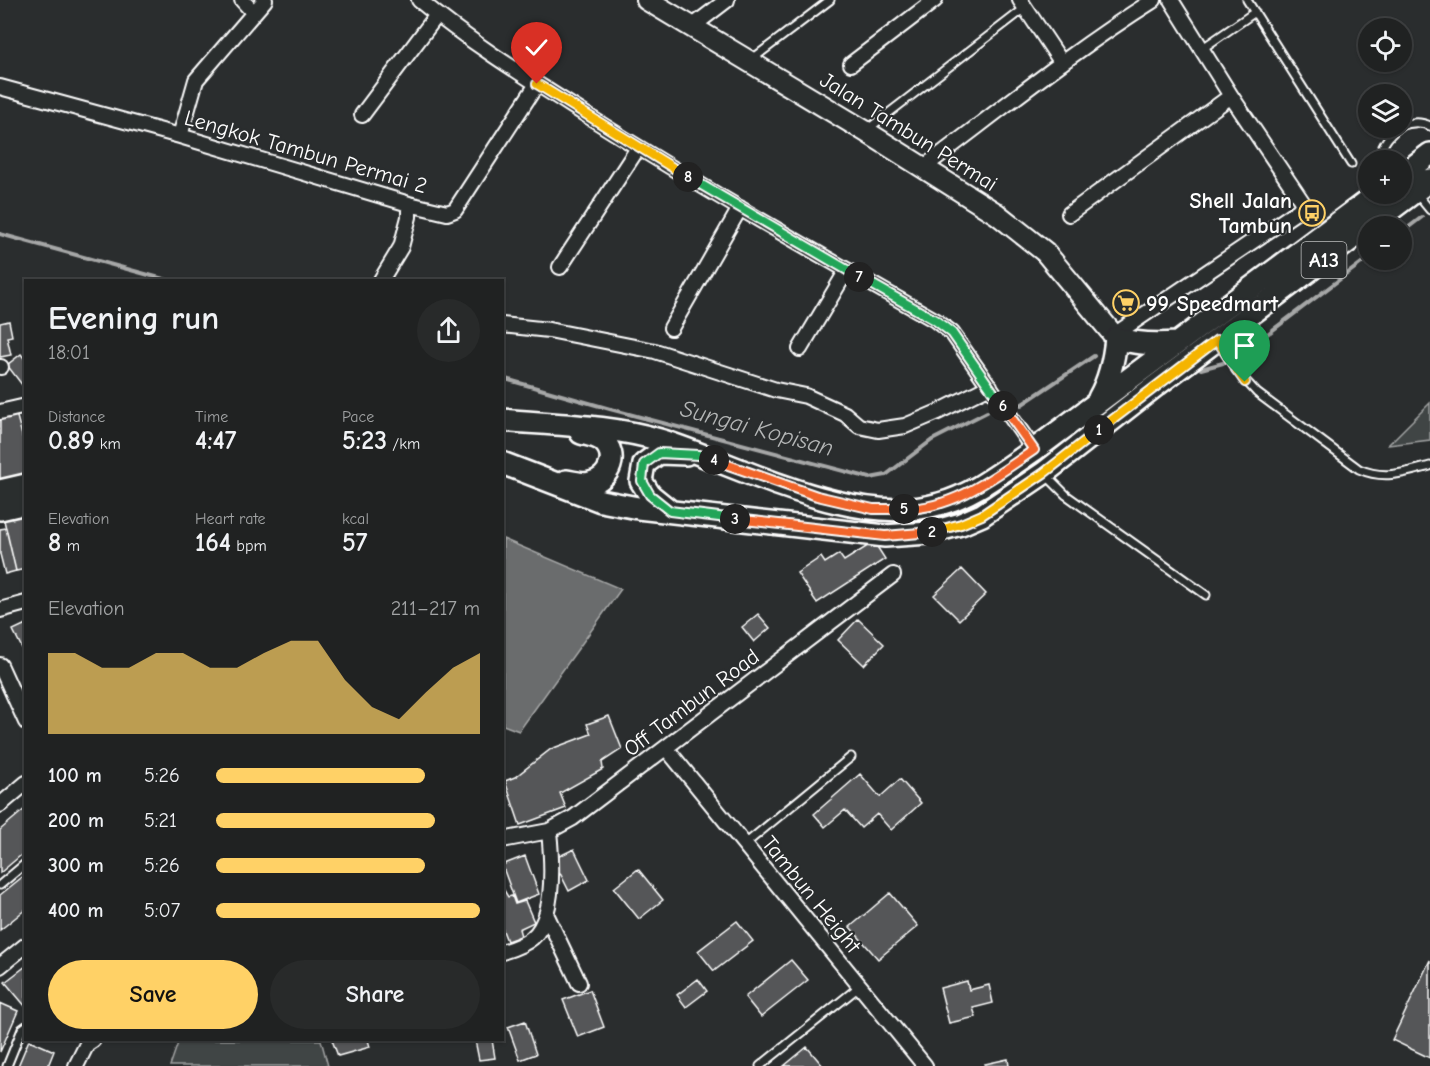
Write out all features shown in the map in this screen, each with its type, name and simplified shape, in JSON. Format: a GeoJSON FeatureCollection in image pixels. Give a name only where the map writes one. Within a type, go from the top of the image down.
{"type":"FeatureCollection","features":[{"type":"Feature","properties":{"kind":"main road","name":"A13"},"geometry":{"type":"LineString","coordinates":[[1217,340],[1415,182],[1430,154]]}},
{"type":"Feature","properties":{"kind":"main road","name":"A13"},"geometry":{"type":"LineString","coordinates":[[504,420],[608,429],[659,440],[817,496],[873,509],[910,509],[940,504],[974,490],[1034,450],[1364,204]]}},
{"type":"Feature","properties":{"kind":"main road"},"geometry":{"type":"LineString","coordinates":[[1097,401],[1107,384],[1115,355],[1115,336],[1133,343],[1162,345],[1176,343]]}},
{"type":"Feature","properties":{"kind":"main road"},"geometry":{"type":"LineString","coordinates":[[504,464],[601,501],[639,508],[885,536],[929,533],[982,515],[1044,473],[1217,340]]}},
{"type":"Feature","properties":{"kind":"main road"},"geometry":{"type":"LineString","coordinates":[[549,480],[589,483],[604,477],[612,465],[610,449],[601,439],[555,425]]}},
{"type":"Feature","properties":{"kind":"main road"},"geometry":{"type":"LineString","coordinates":[[670,511],[650,495],[642,481],[644,464],[659,453],[699,455]]}},
{"type":"Feature","properties":{"kind":"main road"},"geometry":{"type":"LineString","coordinates":[[0,491],[24,485]]}},
{"type":"Feature","properties":{"kind":"main road"},"geometry":{"type":"LineString","coordinates":[[0,508],[24,503]]}},
{"type":"Feature","properties":{"kind":"street"},"geometry":{"type":"LineString","coordinates":[[242,0],[253,12]]}},
{"type":"Feature","properties":{"kind":"street"},"geometry":{"type":"LineString","coordinates":[[180,136],[196,80],[265,0]]}},
{"type":"Feature","properties":{"kind":"street"},"geometry":{"type":"LineString","coordinates":[[419,0],[537,84],[638,148],[935,320],[952,333],[1034,450]]}},
{"type":"Feature","properties":{"kind":"street","name":"Jalan Tambun Permai"},"geometry":{"type":"LineString","coordinates":[[647,0],[924,167],[997,214],[1045,252],[1115,336]]}},
{"type":"Feature","properties":{"kind":"street"},"geometry":{"type":"LineString","coordinates":[[693,26],[727,0]]}},
{"type":"Feature","properties":{"kind":"street"},"geometry":{"type":"LineString","coordinates":[[851,64],[935,0]]}},
{"type":"Feature","properties":{"kind":"street"},"geometry":{"type":"LineString","coordinates":[[924,167],[1113,26],[1155,0]]}},
{"type":"Feature","properties":{"kind":"street"},"geometry":{"type":"LineString","coordinates":[[1115,336],[1299,210],[1303,202],[1231,96],[1171,0]]}},
{"type":"Feature","properties":{"kind":"street"},"geometry":{"type":"LineString","coordinates":[[1023,4],[1062,63]]}},
{"type":"Feature","properties":{"kind":"street"},"geometry":{"type":"LineString","coordinates":[[362,115],[437,15]]}},
{"type":"Feature","properties":{"kind":"street","name":"Lengkok Tambun Permai 2"},"geometry":{"type":"LineString","coordinates":[[0,87],[447,213],[455,210],[537,84]]}},
{"type":"Feature","properties":{"kind":"street"},"geometry":{"type":"LineString","coordinates":[[1069,214],[1231,96]]}},
{"type":"Feature","properties":{"kind":"street"},"geometry":{"type":"LineString","coordinates":[[560,267],[638,148]]}},
{"type":"Feature","properties":{"kind":"street"},"geometry":{"type":"LineString","coordinates":[[382,279],[401,247],[409,217],[409,204]]}},
{"type":"Feature","properties":{"kind":"street"},"geometry":{"type":"LineString","coordinates":[[671,327],[740,208]]}},
{"type":"Feature","properties":{"kind":"street"},"geometry":{"type":"LineString","coordinates":[[800,349],[847,270]]}},
{"type":"Feature","properties":{"kind":"street"},"geometry":{"type":"LineString","coordinates":[[504,325],[549,330],[655,351],[776,390],[806,396],[846,414],[859,426],[878,430],[905,426],[990,386]]}},
{"type":"Feature","properties":{"kind":"street"},"geometry":{"type":"LineString","coordinates":[[0,412],[24,406]]}},
{"type":"Feature","properties":{"kind":"street","name":"Off Tambun Road"},"geometry":{"type":"LineString","coordinates":[[504,840],[549,831],[573,818],[893,575]]}},
{"type":"Feature","properties":{"kind":"street"},"geometry":{"type":"LineString","coordinates":[[0,610],[24,604]]}},
{"type":"Feature","properties":{"kind":"street"},"geometry":{"type":"LineString","coordinates":[[0,665],[24,718]]}},
{"type":"Feature","properties":{"kind":"street","name":"Tambun Height"},"geometry":{"type":"LineString","coordinates":[[666,748],[925,1066]]}},
{"type":"Feature","properties":{"kind":"street"},"geometry":{"type":"LineString","coordinates":[[0,805],[24,785]]}},
{"type":"Feature","properties":{"kind":"street"},"geometry":{"type":"LineString","coordinates":[[504,951],[513,949],[533,938],[547,916],[552,862],[549,831]]}},
{"type":"Feature","properties":{"kind":"street"},"geometry":{"type":"LineString","coordinates":[[547,916],[579,983]]}},
{"type":"Feature","properties":{"kind":"street"},"geometry":{"type":"LineString","coordinates":[[0,966],[24,947]]}},
{"type":"Feature","properties":{"kind":"street"},"geometry":{"type":"LineString","coordinates":[[76,1066],[87,1044],[92,1041]]}},
{"type":"Feature","properties":{"kind":"lane"},"geometry":{"type":"LineString","coordinates":[[749,61],[830,0]]}},
{"type":"Feature","properties":{"kind":"lane"},"geometry":{"type":"LineString","coordinates":[[1247,0],[1351,164]]}},
{"type":"Feature","properties":{"kind":"lane"},"geometry":{"type":"LineString","coordinates":[[865,131],[1023,4]]}},
{"type":"Feature","properties":{"kind":"lane"},"geometry":{"type":"LineString","coordinates":[[1203,48],[1255,12]]}},
{"type":"Feature","properties":{"kind":"lane"},"geometry":{"type":"LineString","coordinates":[[1412,122],[1425,123],[1430,126]]}},
{"type":"Feature","properties":{"kind":"lane"},"geometry":{"type":"LineString","coordinates":[[1415,182],[1430,210]]}},
{"type":"Feature","properties":{"kind":"lane"},"geometry":{"type":"LineString","coordinates":[[1217,340],[1240,376],[1257,393],[1359,469],[1372,474],[1390,476],[1430,465]]}},
{"type":"Feature","properties":{"kind":"lane"},"geometry":{"type":"LineString","coordinates":[[1044,473],[1066,495],[1206,595]]}},
{"type":"Feature","properties":{"kind":"lane"},"geometry":{"type":"LineString","coordinates":[[744,845],[851,757]]}},
{"type":"Feature","properties":{"kind":"lane"},"geometry":{"type":"LineString","coordinates":[[0,885],[24,865]]}},
{"type":"Feature","properties":{"kind":"lane"},"geometry":{"type":"LineString","coordinates":[[760,1066],[860,986]]}},
{"type":"Feature","properties":{"kind":"lane"},"geometry":{"type":"LineString","coordinates":[[7,1066],[24,1028]]}},
{"type":"Feature","properties":{"kind":"shaded area"},"geometry":{"type":"Polygon","coordinates":[[[1430,403],[1430,440],[1388,445],[1430,403]]]}},
{"type":"Feature","properties":{"kind":"shaded area"},"geometry":{"type":"Polygon","coordinates":[[[504,539],[621,589],[519,731],[504,725],[504,539]]]}},
{"type":"Feature","properties":{"kind":"shaded area"},"geometry":{"type":"Polygon","coordinates":[[[179,1041],[321,1041],[328,1066],[170,1066],[179,1041]]]}},
{"type":"Feature","properties":{"kind":"building"},"geometry":{"type":"Polygon","coordinates":[[[9,321],[12,336],[7,337],[11,355],[0,357],[0,323],[9,321]]]}},
{"type":"Feature","properties":{"kind":"building"},"geometry":{"type":"Polygon","coordinates":[[[21,354],[24,358],[24,387],[7,365],[21,354]]]}},
{"type":"Feature","properties":{"kind":"building"},"geometry":{"type":"Polygon","coordinates":[[[16,413],[24,443],[24,474],[0,480],[0,417],[16,413]]]}},
{"type":"Feature","properties":{"kind":"building"},"geometry":{"type":"Polygon","coordinates":[[[24,512],[24,569],[16,571],[3,516],[24,512]]]}},
{"type":"Feature","properties":{"kind":"building"},"geometry":{"type":"Polygon","coordinates":[[[6,528],[16,571],[5,574],[0,554],[0,529],[6,528]]]}},
{"type":"Feature","properties":{"kind":"building"},"geometry":{"type":"Polygon","coordinates":[[[874,542],[885,559],[817,603],[797,573],[821,557],[825,563],[839,554],[844,561],[874,542]]]}},
{"type":"Feature","properties":{"kind":"building"},"geometry":{"type":"Polygon","coordinates":[[[962,569],[986,594],[959,620],[934,595],[962,569]]]}},
{"type":"Feature","properties":{"kind":"building"},"geometry":{"type":"Polygon","coordinates":[[[758,614],[770,628],[754,642],[742,627],[758,614]]]}},
{"type":"Feature","properties":{"kind":"building"},"geometry":{"type":"Polygon","coordinates":[[[858,619],[884,644],[864,665],[838,640],[858,619]]]}},
{"type":"Feature","properties":{"kind":"building"},"geometry":{"type":"Polygon","coordinates":[[[24,625],[24,652],[13,630],[24,625]]]}},
{"type":"Feature","properties":{"kind":"building"},"geometry":{"type":"Polygon","coordinates":[[[609,716],[622,749],[602,762],[603,769],[560,793],[566,808],[520,825],[505,781],[515,777],[551,749],[591,734],[587,724],[609,716]]]}},
{"type":"Feature","properties":{"kind":"building"},"geometry":{"type":"Polygon","coordinates":[[[860,774],[880,797],[900,779],[921,803],[891,830],[877,814],[861,828],[845,810],[825,827],[814,814],[860,774]]]}},
{"type":"Feature","properties":{"kind":"building"},"geometry":{"type":"Polygon","coordinates":[[[24,810],[24,853],[0,873],[0,830],[24,810]]]}},
{"type":"Feature","properties":{"kind":"building"},"geometry":{"type":"Polygon","coordinates":[[[574,849],[589,880],[569,891],[553,859],[574,849]]]}},
{"type":"Feature","properties":{"kind":"building"},"geometry":{"type":"Polygon","coordinates":[[[525,856],[539,894],[516,903],[504,870],[504,864],[525,856]]]}},
{"type":"Feature","properties":{"kind":"building"},"geometry":{"type":"Polygon","coordinates":[[[638,869],[663,900],[639,919],[614,888],[638,869]]]}},
{"type":"Feature","properties":{"kind":"building"},"geometry":{"type":"Polygon","coordinates":[[[24,876],[24,911],[0,930],[0,895],[24,876]]]}},
{"type":"Feature","properties":{"kind":"building"},"geometry":{"type":"Polygon","coordinates":[[[504,890],[508,897],[512,896],[515,904],[525,901],[534,922],[519,929],[521,936],[507,941],[504,933],[504,890]]]}},
{"type":"Feature","properties":{"kind":"building"},"geometry":{"type":"Polygon","coordinates":[[[890,893],[918,926],[878,959],[850,927],[890,893]]]}},
{"type":"Feature","properties":{"kind":"building"},"geometry":{"type":"Polygon","coordinates":[[[737,921],[753,941],[714,971],[698,951],[737,921]]]}},
{"type":"Feature","properties":{"kind":"building"},"geometry":{"type":"Polygon","coordinates":[[[791,960],[808,980],[761,1017],[745,997],[791,960]]]}},
{"type":"Feature","properties":{"kind":"building"},"geometry":{"type":"Polygon","coordinates":[[[1430,960],[1430,1058],[1392,1040],[1430,960]]]}},
{"type":"Feature","properties":{"kind":"building"},"geometry":{"type":"Polygon","coordinates":[[[24,968],[24,1005],[5,982],[24,968]]]}},
{"type":"Feature","properties":{"kind":"building"},"geometry":{"type":"Polygon","coordinates":[[[698,979],[707,991],[686,1007],[677,995],[698,979]]]}},
{"type":"Feature","properties":{"kind":"building"},"geometry":{"type":"Polygon","coordinates":[[[967,981],[969,990],[989,985],[993,1003],[973,1008],[976,1017],[949,1023],[940,988],[967,981]]]}},
{"type":"Feature","properties":{"kind":"building"},"geometry":{"type":"Polygon","coordinates":[[[590,990],[604,1027],[578,1037],[563,1000],[590,990]]]}},
{"type":"Feature","properties":{"kind":"building"},"geometry":{"type":"Polygon","coordinates":[[[0,1003],[18,1011],[0,1052],[0,1003]]]}},
{"type":"Feature","properties":{"kind":"building"},"geometry":{"type":"Polygon","coordinates":[[[525,1021],[536,1054],[520,1060],[508,1027],[525,1021]]]}},
{"type":"Feature","properties":{"kind":"building"},"geometry":{"type":"Polygon","coordinates":[[[29,1041],[54,1051],[48,1066],[18,1066],[29,1041]]]}},
{"type":"Feature","properties":{"kind":"building"},"geometry":{"type":"Polygon","coordinates":[[[332,1041],[368,1041],[370,1047],[338,1056],[332,1041]]]}},
{"type":"Feature","properties":{"kind":"building"},"geometry":{"type":"Polygon","coordinates":[[[475,1041],[492,1041],[495,1058],[479,1060],[475,1041]]]}},
{"type":"Feature","properties":{"kind":"building"},"geometry":{"type":"Polygon","coordinates":[[[807,1047],[823,1066],[784,1066],[807,1047]]]}},
{"type":"Feature","properties":{"kind":"building"},"geometry":{"type":"Polygon","coordinates":[[[1008,1059],[1009,1066],[986,1066],[985,1064],[1008,1059]]]}},
{"type":"Feature","properties":{"kind":"waterway"},"geometry":{"type":"LineString","coordinates":[[1412,225],[1422,217]]}},
{"type":"Feature","properties":{"kind":"waterway","name":"Sungai Kopisan"},"geometry":{"type":"LineString","coordinates":[[0,234],[163,279]]}},
{"type":"Feature","properties":{"kind":"waterway"},"geometry":{"type":"LineString","coordinates":[[1241,354],[1358,266]]}},
{"type":"Feature","properties":{"kind":"waterway"},"geometry":{"type":"LineString","coordinates":[[1021,405],[1094,356]]}},
{"type":"Feature","properties":{"kind":"waterway"},"geometry":{"type":"LineString","coordinates":[[1201,369],[1223,363]]}},
{"type":"Feature","properties":{"kind":"waterway","name":"Sungai Kopisan"},"geometry":{"type":"LineString","coordinates":[[504,379],[870,478],[886,475],[932,440],[987,412]]}},
{"type":"Feature","properties":{"kind":"place","name":"Shell Jalan Tambun"},"geometry":{"type":"Point","coordinates":[1312,213]}},
{"type":"Feature","properties":{"kind":"place","name":"99 Speedmart"},"geometry":{"type":"Point","coordinates":[1126,303]}},
{"type":"Feature","properties":{"kind":"route"},"geometry":{"type":"LineString","coordinates":[[537,84],[638,148],[935,320],[952,333],[963,347],[1034,450],[974,490],[940,504],[910,509],[873,509],[817,496],[699,455],[659,453],[644,464],[642,481],[650,495],[670,511],[885,536],[929,533],[961,524],[994,507],[1044,473],[1217,340],[1245,382]]}}]}
